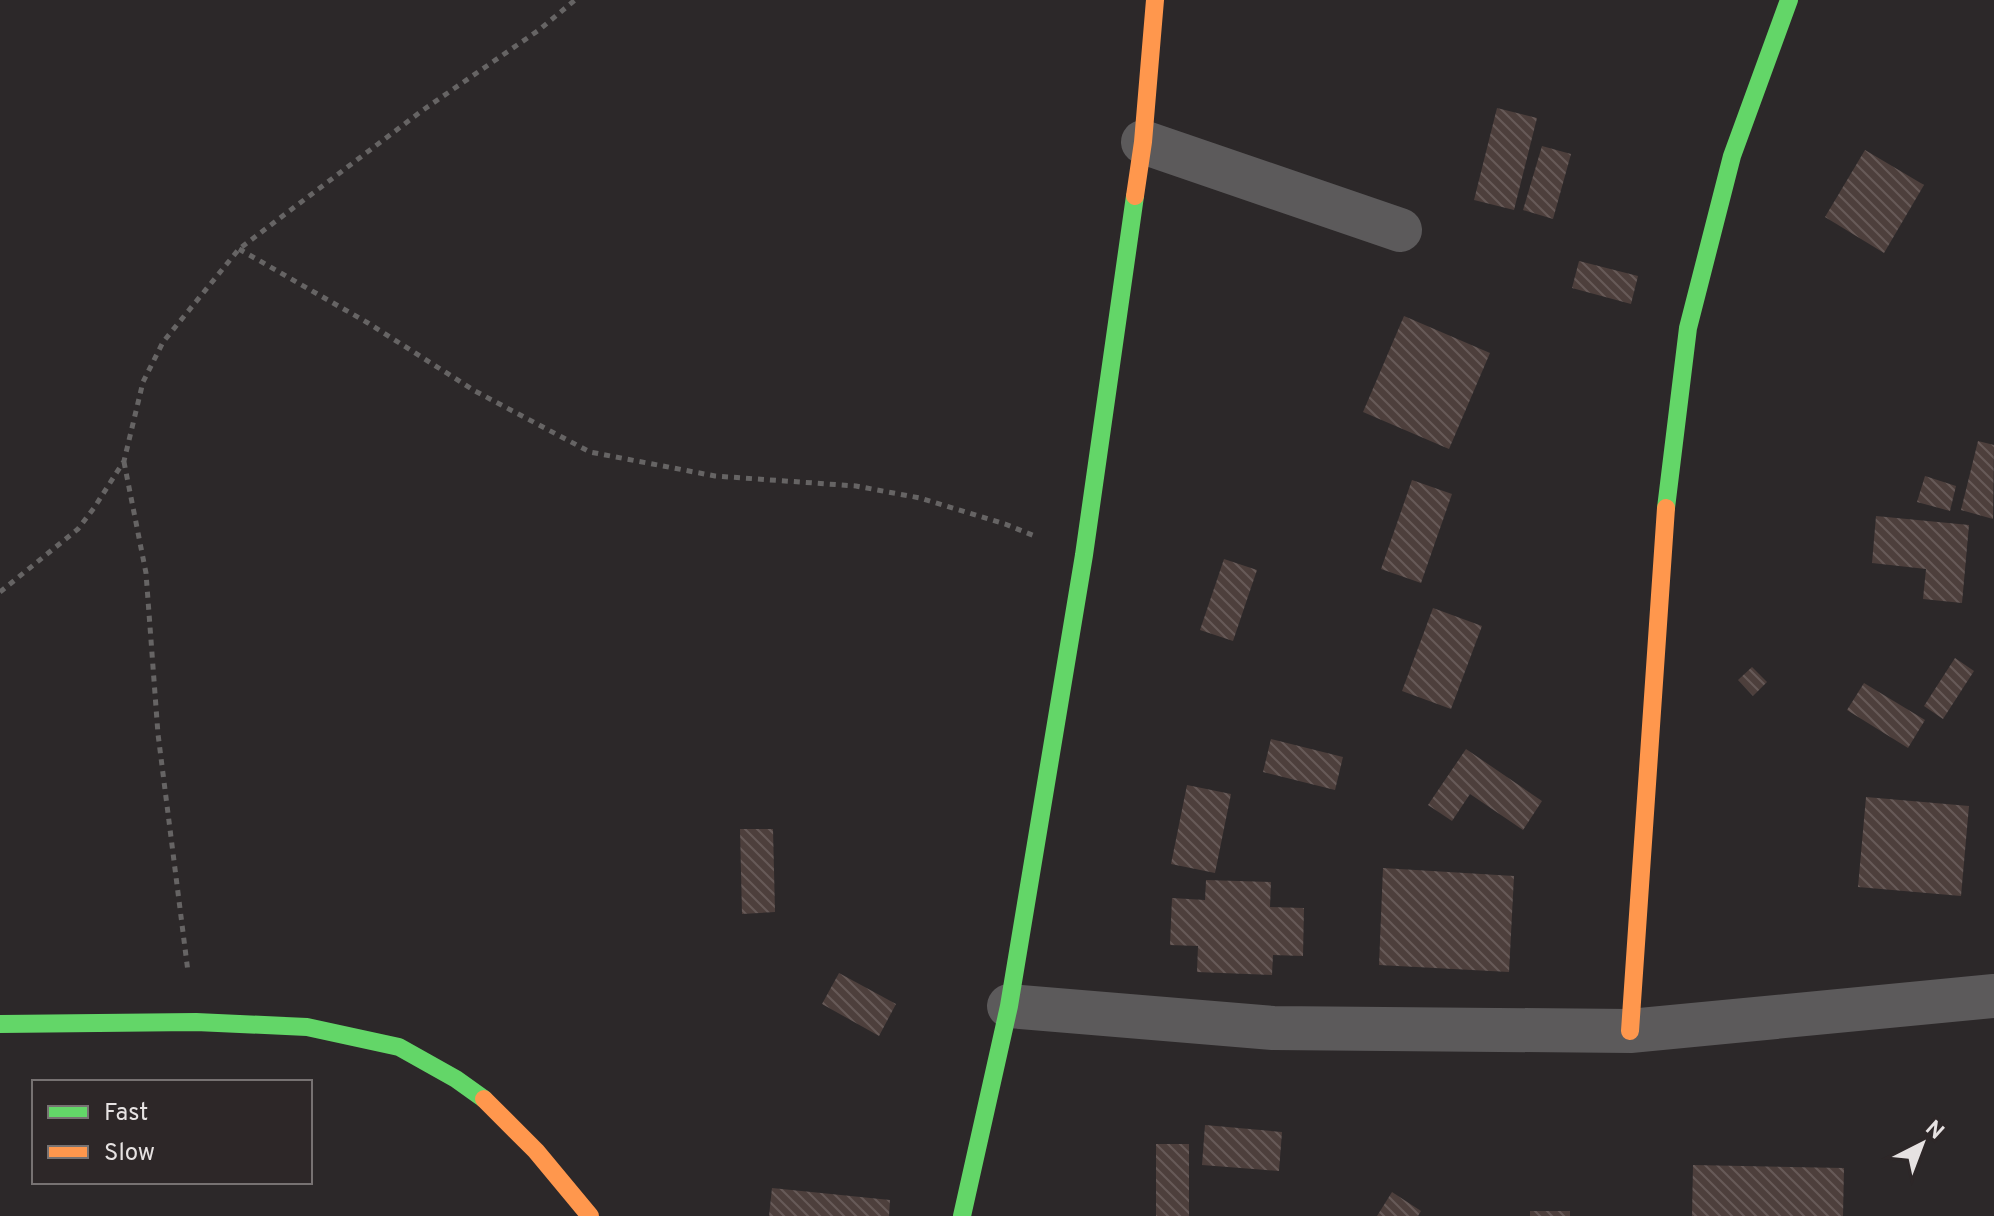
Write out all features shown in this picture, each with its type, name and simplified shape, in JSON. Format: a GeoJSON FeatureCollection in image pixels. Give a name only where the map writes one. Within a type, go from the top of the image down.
{"type":"FeatureCollection","features":[{"type":"Feature","properties":{"kind":"street"},"geometry":{"type":"LineString","coordinates":[[962,1216],[1009,1006],[1084,555],[1143,142],[1155,0]]}},
{"type":"Feature","properties":{"kind":"street"},"geometry":{"type":"LineString","coordinates":[[1630,1031],[1668,484],[1688,328],[1732,156],[1789,0]]}},
{"type":"Feature","properties":{"kind":"street"},"geometry":{"type":"LineString","coordinates":[[1143,142],[1400,230]]}},
{"type":"Feature","properties":{"kind":"street"},"geometry":{"type":"LineString","coordinates":[[1009,1006],[1273,1028],[1630,1031],[1994,996]]}},
{"type":"Feature","properties":{"kind":"street"},"geometry":{"type":"LineString","coordinates":[[0,1024],[196,1022],[307,1027],[399,1047],[456,1079],[490,1103],[536,1151],[590,1216]]}},
{"type":"Feature","properties":{"kind":"path"},"geometry":{"type":"LineString","coordinates":[[0,592],[78,529],[124,461],[143,382],[163,342],[239,249],[423,110],[539,30],[575,0]]}},
{"type":"Feature","properties":{"kind":"path"},"geometry":{"type":"LineString","coordinates":[[239,249],[368,323],[475,391],[590,452],[715,476],[856,486],[920,498],[1005,524],[1084,555]]}},
{"type":"Feature","properties":{"kind":"path"},"geometry":{"type":"LineString","coordinates":[[124,461],[146,573],[158,734],[180,924],[196,1022]]}},
{"type":"Feature","properties":{"kind":"building"},"geometry":{"type":"Polygon","coordinates":[[[1497,108],[1537,118],[1514,210],[1474,200],[1497,108]]]}},
{"type":"Feature","properties":{"kind":"building"},"geometry":{"type":"Polygon","coordinates":[[[1542,146],[1571,154],[1553,219],[1523,210],[1542,146]]]}},
{"type":"Feature","properties":{"kind":"building"},"geometry":{"type":"Polygon","coordinates":[[[1865,150],[1924,185],[1884,253],[1825,217],[1865,150]]]}},
{"type":"Feature","properties":{"kind":"building"},"geometry":{"type":"Polygon","coordinates":[[[1579,261],[1638,276],[1631,304],[1572,288],[1579,261]]]}},
{"type":"Feature","properties":{"kind":"building"},"geometry":{"type":"Polygon","coordinates":[[[1404,316],[1490,353],[1449,449],[1363,412],[1404,316]]]}},
{"type":"Feature","properties":{"kind":"building"},"geometry":{"type":"Polygon","coordinates":[[[1978,441],[1994,445],[1993,519],[1961,510],[1978,441]]]}},
{"type":"Feature","properties":{"kind":"building"},"geometry":{"type":"Polygon","coordinates":[[[1925,476],[1956,486],[1950,511],[1917,502],[1925,476]]]}},
{"type":"Feature","properties":{"kind":"building"},"geometry":{"type":"Polygon","coordinates":[[[1412,480],[1452,494],[1421,583],[1381,569],[1412,480]]]}},
{"type":"Feature","properties":{"kind":"building"},"geometry":{"type":"Polygon","coordinates":[[[1876,516],[1969,525],[1962,603],[1923,599],[1926,569],[1872,563],[1876,516]]]}},
{"type":"Feature","properties":{"kind":"building"},"geometry":{"type":"Polygon","coordinates":[[[1224,559],[1257,570],[1233,641],[1200,630],[1224,559]]]}},
{"type":"Feature","properties":{"kind":"building"},"geometry":{"type":"Polygon","coordinates":[[[1433,608],[1482,626],[1451,709],[1402,691],[1433,608]]]}},
{"type":"Feature","properties":{"kind":"building"},"geometry":{"type":"Polygon","coordinates":[[[1955,658],[1974,671],[1943,719],[1924,706],[1955,658]]]}},
{"type":"Feature","properties":{"kind":"building"},"geometry":{"type":"Polygon","coordinates":[[[1752,667],[1767,682],[1753,696],[1738,680],[1752,667]]]}},
{"type":"Feature","properties":{"kind":"building"},"geometry":{"type":"Polygon","coordinates":[[[1864,683],[1925,720],[1908,748],[1847,710],[1864,683]]]}},
{"type":"Feature","properties":{"kind":"building"},"geometry":{"type":"Polygon","coordinates":[[[1271,739],[1343,757],[1335,790],[1263,772],[1271,739]]]}},
{"type":"Feature","properties":{"kind":"building"},"geometry":{"type":"Polygon","coordinates":[[[1466,749],[1542,801],[1523,830],[1470,794],[1452,821],[1428,805],[1466,749]]]}},
{"type":"Feature","properties":{"kind":"building"},"geometry":{"type":"Polygon","coordinates":[[[1187,785],[1231,794],[1215,873],[1171,864],[1187,785]]]}},
{"type":"Feature","properties":{"kind":"building"},"geometry":{"type":"Polygon","coordinates":[[[1866,797],[1969,806],[1961,896],[1858,887],[1866,797]]]}},
{"type":"Feature","properties":{"kind":"building"},"geometry":{"type":"Polygon","coordinates":[[[740,829],[773,829],[775,912],[742,914],[740,829]]]}},
{"type":"Feature","properties":{"kind":"building"},"geometry":{"type":"Polygon","coordinates":[[[1383,868],[1514,876],[1509,972],[1379,965],[1383,868]]]}},
{"type":"Feature","properties":{"kind":"building"},"geometry":{"type":"Polygon","coordinates":[[[1206,880],[1271,882],[1270,907],[1304,908],[1303,956],[1273,955],[1272,975],[1197,972],[1198,946],[1170,945],[1172,898],[1205,900],[1206,880]]]}},
{"type":"Feature","properties":{"kind":"building"},"geometry":{"type":"Polygon","coordinates":[[[839,973],[896,1004],[879,1036],[822,1004],[839,973]]]}},
{"type":"Feature","properties":{"kind":"building"},"geometry":{"type":"Polygon","coordinates":[[[1205,1125],[1282,1132],[1279,1171],[1202,1165],[1205,1125]]]}},
{"type":"Feature","properties":{"kind":"building"},"geometry":{"type":"Polygon","coordinates":[[[1156,1144],[1189,1144],[1189,1216],[1156,1216],[1156,1144]]]}},
{"type":"Feature","properties":{"kind":"building"},"geometry":{"type":"Polygon","coordinates":[[[1693,1165],[1844,1168],[1843,1216],[1692,1216],[1693,1165]]]}},
{"type":"Feature","properties":{"kind":"building"},"geometry":{"type":"Polygon","coordinates":[[[772,1188],[890,1200],[889,1216],[769,1216],[772,1188]]]}},
{"type":"Feature","properties":{"kind":"building"},"geometry":{"type":"Polygon","coordinates":[[[1392,1192],[1421,1211],[1418,1216],[1377,1216],[1392,1192]]]}},
{"type":"Feature","properties":{"kind":"building"},"geometry":{"type":"Polygon","coordinates":[[[1530,1211],[1570,1211],[1570,1216],[1530,1216],[1530,1211]]]}},
{"type":"Feature","properties":{"kind":"traffic: fast"},"geometry":{"type":"LineString","coordinates":[[1666,508],[1688,328],[1732,156],[1789,0]]}},
{"type":"Feature","properties":{"kind":"traffic: fast"},"geometry":{"type":"LineString","coordinates":[[962,1216],[1009,1006],[1084,555],[1135,196]]}},
{"type":"Feature","properties":{"kind":"traffic: fast"},"geometry":{"type":"LineString","coordinates":[[0,1024],[196,1022],[307,1027],[399,1047],[456,1079],[484,1099]]}},
{"type":"Feature","properties":{"kind":"traffic: slow"},"geometry":{"type":"LineString","coordinates":[[1135,196],[1143,142],[1155,0]]}},
{"type":"Feature","properties":{"kind":"traffic: slow"},"geometry":{"type":"LineString","coordinates":[[1630,1031],[1666,508]]}},
{"type":"Feature","properties":{"kind":"traffic: slow"},"geometry":{"type":"LineString","coordinates":[[484,1099],[536,1151],[590,1216]]}}]}
